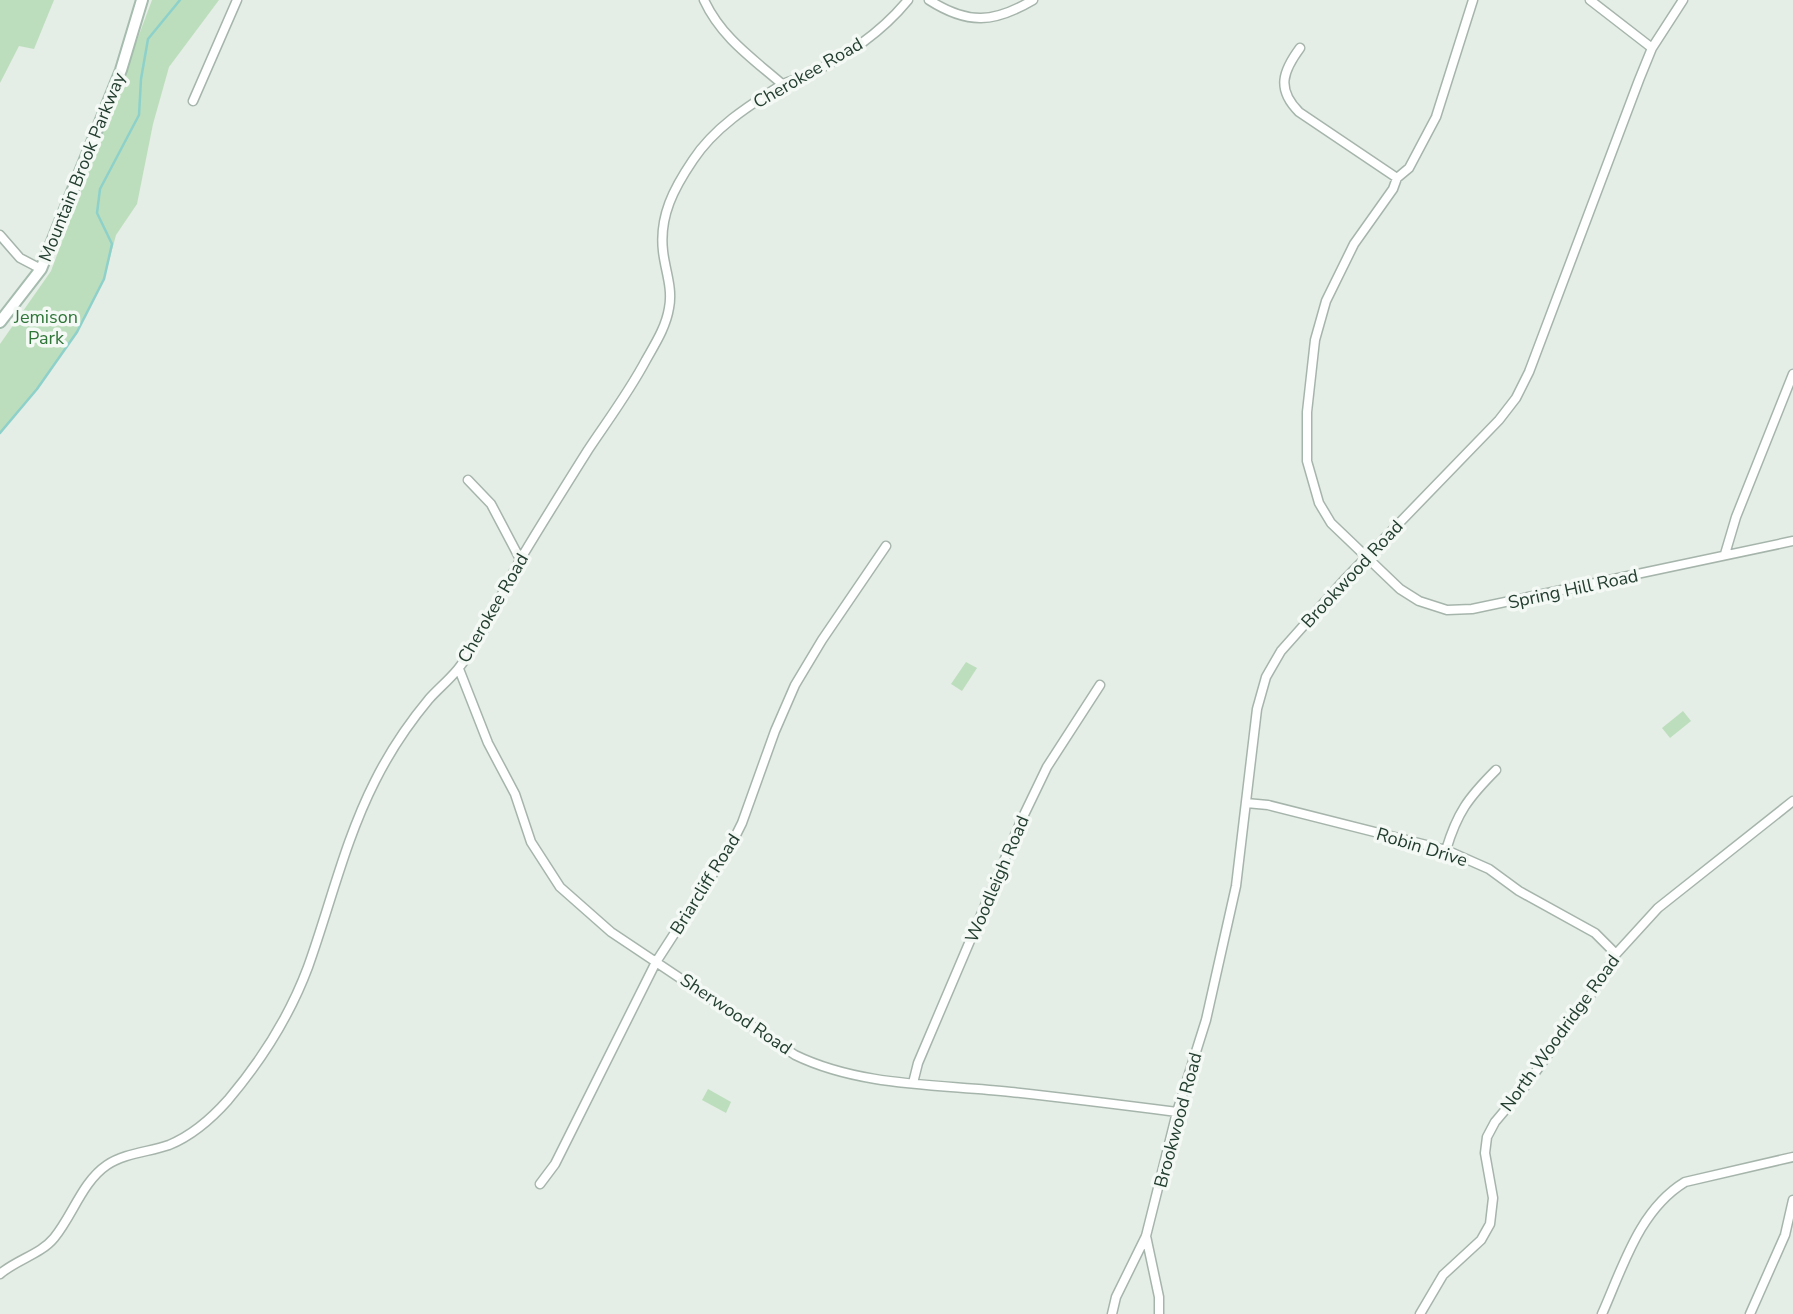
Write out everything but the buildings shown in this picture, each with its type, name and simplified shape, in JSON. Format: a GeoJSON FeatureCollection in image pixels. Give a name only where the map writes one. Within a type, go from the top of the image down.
{"type":"FeatureCollection","features":[{"type":"Feature","properties":{"kind":"main road","name":"Mountain Brook Parkway"},"geometry":{"type":"LineString","coordinates":[[0,322],[41,269],[121,70],[142,0]]}},
{"type":"Feature","properties":{"kind":"street"},"geometry":{"type":"LineString","coordinates":[[193,101],[237,0]]}},
{"type":"Feature","properties":{"kind":"street"},"geometry":{"type":"LineString","coordinates":[[704,0],[713,19],[726,36],[782,84]]}},
{"type":"Feature","properties":{"kind":"street","name":"Cherokee Road"},"geometry":{"type":"LineString","coordinates":[[0,1274],[10,1264],[51,1242],[69,1218],[91,1179],[104,1167],[117,1160],[172,1144],[200,1127],[226,1103],[261,1058],[290,1009],[307,970],[355,826],[375,779],[418,713],[458,669],[495,609],[520,559],[629,391],[664,327],[670,289],[662,228],[667,206],[677,185],[696,155],[717,131],[782,84],[803,77],[871,37],[892,20],[908,0]]}},
{"type":"Feature","properties":{"kind":"street"},"geometry":{"type":"LineString","coordinates":[[929,0],[966,18],[993,18],[1011,13],[1033,0]]}},
{"type":"Feature","properties":{"kind":"street","name":"Spring Hill Road"},"geometry":{"type":"LineString","coordinates":[[1473,0],[1436,117],[1409,168],[1397,178],[1393,189],[1354,244],[1326,301],[1315,340],[1307,412],[1307,461],[1320,503],[1331,523],[1399,589],[1419,601],[1447,610],[1477,608],[1793,541]]}},
{"type":"Feature","properties":{"kind":"street"},"geometry":{"type":"LineString","coordinates":[[1590,0],[1652,48]]}},
{"type":"Feature","properties":{"kind":"street","name":"Brookwood Road"},"geometry":{"type":"LineString","coordinates":[[1112,1314],[1116,1297],[1146,1236],[1177,1112],[1206,1020],[1236,886],[1257,709],[1266,677],[1281,651],[1499,420],[1516,398],[1529,372],[1652,48],[1683,0]]}},
{"type":"Feature","properties":{"kind":"street"},"geometry":{"type":"LineString","coordinates":[[1300,48],[1285,73],[1284,85],[1290,103],[1299,112],[1397,178]]}},
{"type":"Feature","properties":{"kind":"street"},"geometry":{"type":"LineString","coordinates":[[0,235],[20,258],[41,269]]}},
{"type":"Feature","properties":{"kind":"street"},"geometry":{"type":"LineString","coordinates":[[1726,554],[1736,517],[1793,374]]}},
{"type":"Feature","properties":{"kind":"street"},"geometry":{"type":"LineString","coordinates":[[468,480],[491,504],[520,559]]}},
{"type":"Feature","properties":{"kind":"street","name":"Briarcliff Road"},"geometry":{"type":"LineString","coordinates":[[540,1184],[555,1164],[656,962],[729,849],[742,823],[775,731],[795,685],[886,546]]}},
{"type":"Feature","properties":{"kind":"street","name":"Sherwood Road"},"geometry":{"type":"LineString","coordinates":[[458,669],[488,743],[515,794],[531,842],[560,887],[611,932],[796,1055],[819,1066],[867,1078],[1177,1112]]}},
{"type":"Feature","properties":{"kind":"street","name":"Woodleigh Road"},"geometry":{"type":"LineString","coordinates":[[913,1083],[918,1063],[1021,821],[1047,768],[1100,685]]}},
{"type":"Feature","properties":{"kind":"street"},"geometry":{"type":"LineString","coordinates":[[1446,850],[1455,821],[1467,801],[1496,770]]}},
{"type":"Feature","properties":{"kind":"street","name":"North Woodridge Road"},"geometry":{"type":"LineString","coordinates":[[1420,1314],[1443,1275],[1481,1240],[1490,1224],[1493,1198],[1485,1153],[1487,1138],[1495,1122],[1527,1084],[1592,993],[1616,954],[1658,908],[1793,801]]}},
{"type":"Feature","properties":{"kind":"street","name":"Robin Drive"},"geometry":{"type":"LineString","coordinates":[[1246,803],[1268,805],[1446,850],[1489,869],[1519,891],[1595,933],[1616,954]]}},
{"type":"Feature","properties":{"kind":"street"},"geometry":{"type":"LineString","coordinates":[[1602,1314],[1639,1232],[1654,1207],[1671,1190],[1685,1182],[1793,1157]]}},
{"type":"Feature","properties":{"kind":"street"},"geometry":{"type":"LineString","coordinates":[[1750,1314],[1785,1235],[1793,1200]]}},
{"type":"Feature","properties":{"kind":"street"},"geometry":{"type":"LineString","coordinates":[[1146,1236],[1159,1314]]}},
{"type":"Feature","properties":{"kind":"green space"},"geometry":{"type":"Polygon","coordinates":[[[0,0],[54,0],[34,49],[19,46],[0,83],[0,0]]]}},
{"type":"Feature","properties":{"kind":"green space","name":"Jemison Park"},"geometry":{"type":"Polygon","coordinates":[[[152,0],[219,0],[169,67],[153,124],[137,204],[116,235],[104,280],[77,332],[37,389],[0,433],[0,344],[51,271],[152,0]]]}},
{"type":"Feature","properties":{"kind":"green space"},"geometry":{"type":"Polygon","coordinates":[[[966,662],[977,668],[962,691],[951,684],[966,662]]]}},
{"type":"Feature","properties":{"kind":"green space"},"geometry":{"type":"Polygon","coordinates":[[[1683,711],[1691,721],[1670,738],[1662,728],[1683,711]]]}},
{"type":"Feature","properties":{"kind":"green space"},"geometry":{"type":"Polygon","coordinates":[[[708,1089],[731,1102],[726,1113],[702,1100],[708,1089]]]}},
{"type":"Feature","properties":{"kind":"waterway"},"geometry":{"type":"LineString","coordinates":[[0,433],[37,389],[77,332],[104,279],[112,244],[97,213],[100,189],[139,115],[141,79],[148,39],[180,0]]}}]}
